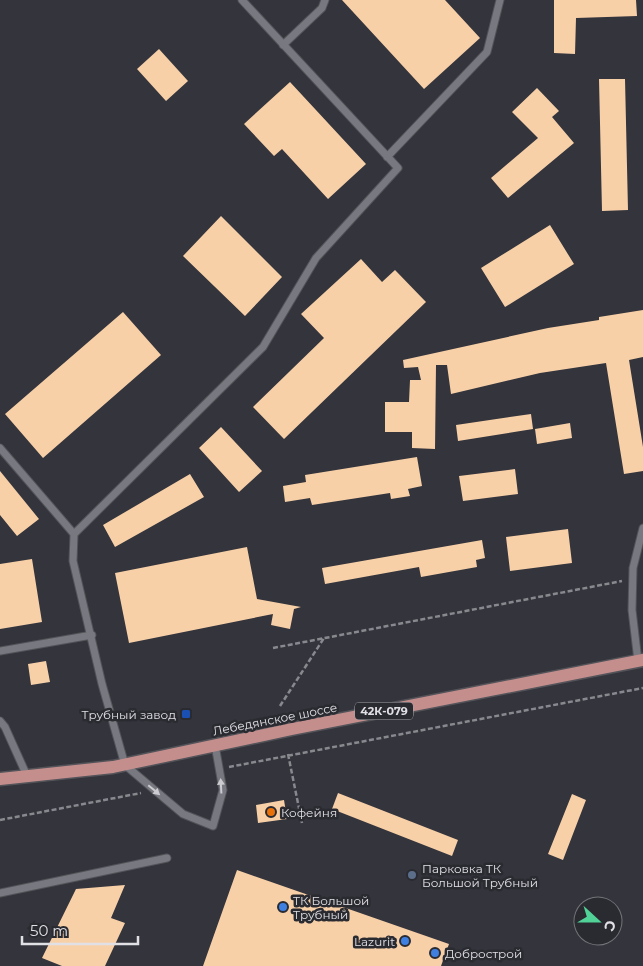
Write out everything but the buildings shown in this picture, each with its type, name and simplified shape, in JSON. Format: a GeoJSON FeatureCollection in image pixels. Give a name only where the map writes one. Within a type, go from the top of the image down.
{"type":"FeatureCollection","features":[{"type":"Feature","properties":{"kind":"main road","name":"Лебедянское шоссе"},"geometry":{"type":"LineString","coordinates":[[0,779],[125,765],[215,745],[640,661]]}},
{"type":"Feature","properties":{"kind":"lane"},"geometry":{"type":"LineString","coordinates":[[74,534],[263,347],[316,258],[398,168],[242,0]]}},
{"type":"Feature","properties":{"kind":"lane"},"geometry":{"type":"LineString","coordinates":[[283,45],[322,8],[325,0]]}},
{"type":"Feature","properties":{"kind":"lane"},"geometry":{"type":"LineString","coordinates":[[387,157],[487,52],[500,0]]}},
{"type":"Feature","properties":{"kind":"lane"},"geometry":{"type":"LineString","coordinates":[[0,448],[74,534],[73,561],[92,635],[102,684],[125,765],[183,814],[213,826],[223,790],[215,745]]}},
{"type":"Feature","properties":{"kind":"lane"},"geometry":{"type":"LineString","coordinates":[[640,661],[632,610],[633,568],[643,528]]}},
{"type":"Feature","properties":{"kind":"lane"},"geometry":{"type":"LineString","coordinates":[[0,651],[92,635]]}},
{"type":"Feature","properties":{"kind":"lane"},"geometry":{"type":"LineString","coordinates":[[0,721],[5,726],[27,776]]}},
{"type":"Feature","properties":{"kind":"lane"},"geometry":{"type":"LineString","coordinates":[[0,893],[167,858]]}},
{"type":"Feature","properties":{"kind":"path"},"geometry":{"type":"LineString","coordinates":[[273,648],[633,579]]}},
{"type":"Feature","properties":{"kind":"path"},"geometry":{"type":"LineString","coordinates":[[280,706],[324,638]]}},
{"type":"Feature","properties":{"kind":"path"},"geometry":{"type":"LineString","coordinates":[[219,769],[288,754],[643,688]]}},
{"type":"Feature","properties":{"kind":"path"},"geometry":{"type":"LineString","coordinates":[[288,754],[302,823]]}},
{"type":"Feature","properties":{"kind":"path"},"geometry":{"type":"LineString","coordinates":[[0,820],[155,790]]}},
{"type":"Feature","properties":{"kind":"place","name":"Трубный завод"},"geometry":{"type":"Point","coordinates":[186,714]}},
{"type":"Feature","properties":{"kind":"place","name":"Кофейня"},"geometry":{"type":"Point","coordinates":[271,812]}},
{"type":"Feature","properties":{"kind":"place","name":"Парковка ТК Большой Трубный"},"geometry":{"type":"Point","coordinates":[412,875]}},
{"type":"Feature","properties":{"kind":"place","name":"ТК Большой Трубный"},"geometry":{"type":"Point","coordinates":[283,907]}},
{"type":"Feature","properties":{"kind":"place","name":"Lazurit"},"geometry":{"type":"Point","coordinates":[405,941]}},
{"type":"Feature","properties":{"kind":"place","name":"Добрострой"},"geometry":{"type":"Point","coordinates":[435,953]}}]}
